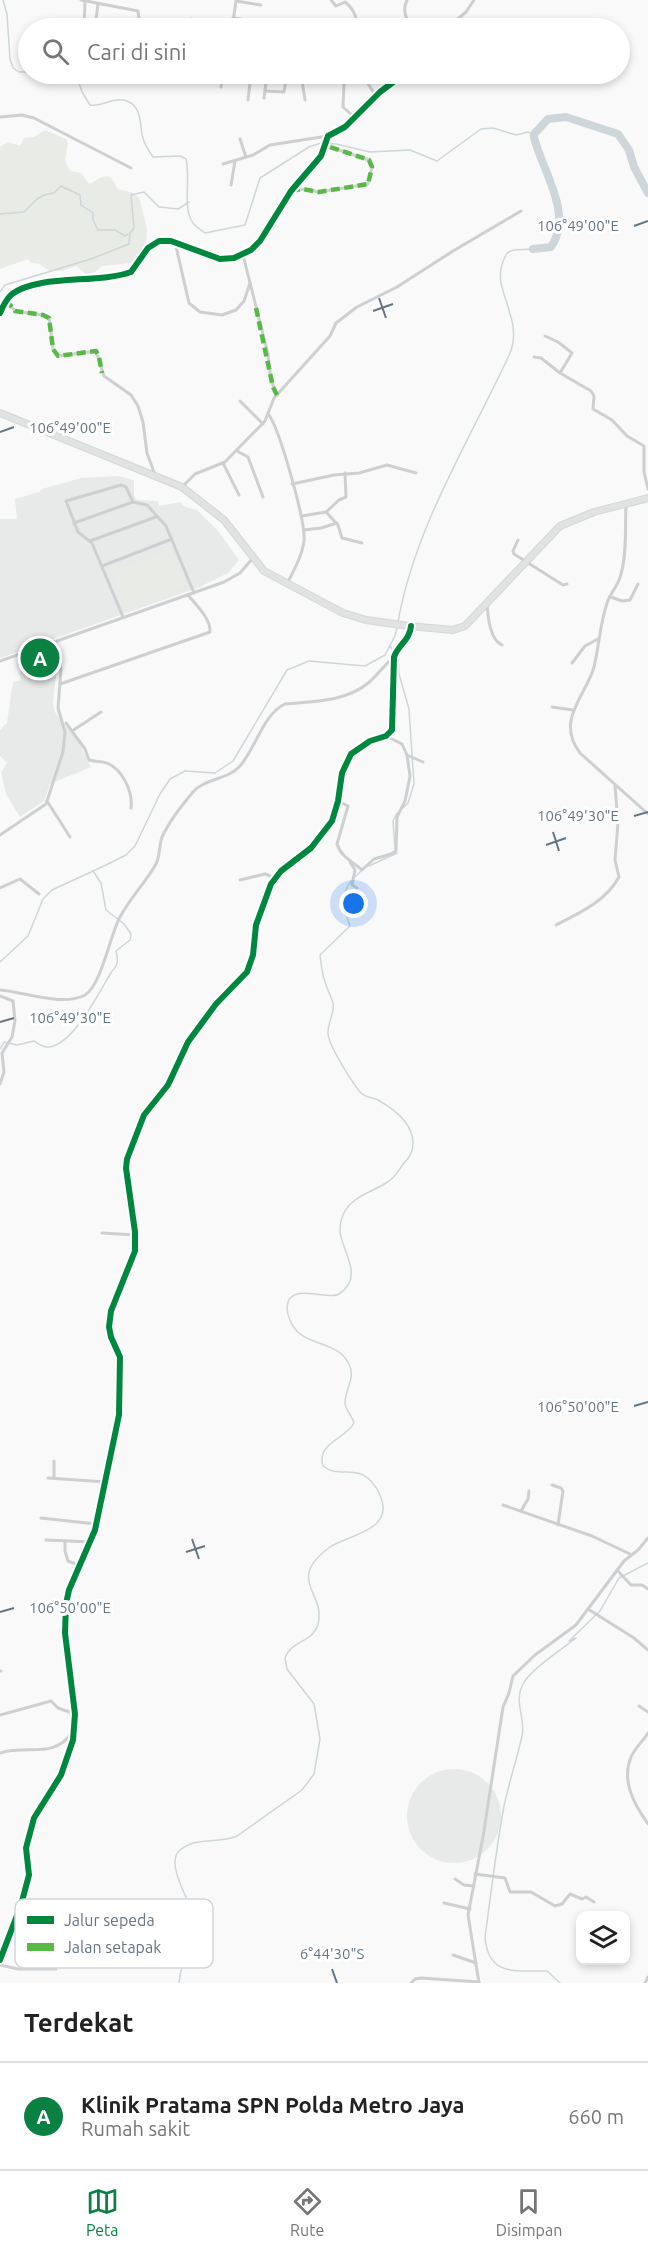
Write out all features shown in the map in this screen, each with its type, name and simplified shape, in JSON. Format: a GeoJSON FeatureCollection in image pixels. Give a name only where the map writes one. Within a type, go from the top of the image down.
{"type":"FeatureCollection","features":[{"type":"Feature","properties":{"kind":"highway"},"geometry":{"type":"LineString","coordinates":[[0,413],[182,487],[224,520],[264,571],[343,613],[389,624],[458,629],[471,621],[564,523],[648,498]]}},
{"type":"Feature","properties":{"kind":"street"},"geometry":{"type":"LineString","coordinates":[[331,0],[336,6],[345,2],[352,7],[356,18]]}},
{"type":"Feature","properties":{"kind":"street"},"geometry":{"type":"LineString","coordinates":[[407,0],[405,7],[407,18]]}},
{"type":"Feature","properties":{"kind":"street"},"geometry":{"type":"LineString","coordinates":[[459,18],[474,0]]}},
{"type":"Feature","properties":{"kind":"street"},"geometry":{"type":"LineString","coordinates":[[84,18],[83,1],[138,11],[139,18]]}},
{"type":"Feature","properties":{"kind":"street"},"geometry":{"type":"LineString","coordinates":[[234,18],[237,1],[261,5]]}},
{"type":"Feature","properties":{"kind":"street"},"geometry":{"type":"LineString","coordinates":[[96,18],[98,4]]}},
{"type":"Feature","properties":{"kind":"street"},"geometry":{"type":"LineString","coordinates":[[248,100],[250,84]]}},
{"type":"Feature","properties":{"kind":"street"},"geometry":{"type":"LineString","coordinates":[[264,98],[266,84]]}},
{"type":"Feature","properties":{"kind":"street"},"geometry":{"type":"LineString","coordinates":[[265,91],[284,92],[285,84]]}},
{"type":"Feature","properties":{"kind":"street"},"geometry":{"type":"LineString","coordinates":[[303,84],[305,100]]}},
{"type":"Feature","properties":{"kind":"street"},"geometry":{"type":"LineString","coordinates":[[344,84],[344,107],[354,117]]}},
{"type":"Feature","properties":{"kind":"street"},"geometry":{"type":"LineString","coordinates":[[366,84],[376,96]]}},
{"type":"Feature","properties":{"kind":"street"},"geometry":{"type":"LineString","coordinates":[[224,164],[246,157],[270,145],[327,137],[343,129],[391,84]]}},
{"type":"Feature","properties":{"kind":"street"},"geometry":{"type":"LineString","coordinates":[[0,117],[22,115],[34,118],[131,168]]}},
{"type":"Feature","properties":{"kind":"street"},"geometry":{"type":"LineString","coordinates":[[0,313],[6,300],[16,292],[31,286],[126,274],[135,268],[153,244],[165,240],[216,258],[227,259],[243,255],[257,245],[291,191],[321,156],[327,137]]}},
{"type":"Feature","properties":{"kind":"street"},"geometry":{"type":"LineString","coordinates":[[240,139],[246,157]]}},
{"type":"Feature","properties":{"kind":"street"},"geometry":{"type":"LineString","coordinates":[[291,191],[302,189],[319,192],[368,184],[372,167],[369,160],[324,147]]}},
{"type":"Feature","properties":{"kind":"street"},"geometry":{"type":"LineString","coordinates":[[231,185],[235,161]]}},
{"type":"Feature","properties":{"kind":"street"},"geometry":{"type":"LineString","coordinates":[[182,487],[195,474],[223,463],[263,424],[277,394],[330,336],[334,325],[352,310],[397,287],[521,211]]}},
{"type":"Feature","properties":{"kind":"street"},"geometry":{"type":"LineString","coordinates":[[175,242],[189,303],[200,312],[222,315],[236,310],[244,301],[250,283]]}},
{"type":"Feature","properties":{"kind":"street"},"geometry":{"type":"LineString","coordinates":[[243,255],[268,354],[271,380],[277,394]]}},
{"type":"Feature","properties":{"kind":"street"},"geometry":{"type":"LineString","coordinates":[[6,300],[15,311],[49,318],[53,349],[58,356],[96,351],[104,376],[131,395],[138,406],[143,422],[147,453],[154,475]]}},
{"type":"Feature","properties":{"kind":"street"},"geometry":{"type":"LineString","coordinates":[[545,336],[558,342],[572,353],[560,373]]}},
{"type":"Feature","properties":{"kind":"street"},"geometry":{"type":"LineString","coordinates":[[534,357],[544,360],[560,373],[591,391],[594,396],[593,409],[612,420],[627,436],[644,446],[644,472],[648,489]]}},
{"type":"Feature","properties":{"kind":"street"},"geometry":{"type":"LineString","coordinates":[[240,401],[263,424]]}},
{"type":"Feature","properties":{"kind":"street"},"geometry":{"type":"LineString","coordinates":[[269,415],[276,428],[304,530],[303,549],[287,584]]}},
{"type":"Feature","properties":{"kind":"street"},"geometry":{"type":"LineString","coordinates":[[237,451],[248,457],[263,497]]}},
{"type":"Feature","properties":{"kind":"street"},"geometry":{"type":"LineString","coordinates":[[223,463],[239,495]]}},
{"type":"Feature","properties":{"kind":"street"},"geometry":{"type":"LineString","coordinates":[[292,484],[345,473],[359,473],[387,465],[416,473]]}},
{"type":"Feature","properties":{"kind":"street"},"geometry":{"type":"LineString","coordinates":[[302,516],[326,512],[336,502],[347,496],[345,473]]}},
{"type":"Feature","properties":{"kind":"street"},"geometry":{"type":"LineString","coordinates":[[123,617],[90,541],[83,537],[74,523],[66,501],[121,485],[126,487],[133,502]]}},
{"type":"Feature","properties":{"kind":"street"},"geometry":{"type":"LineString","coordinates":[[74,523],[133,502],[147,505],[166,526],[194,593]]}},
{"type":"Feature","properties":{"kind":"street"},"geometry":{"type":"LineString","coordinates":[[627,503],[623,568],[620,580],[610,596],[593,668],[573,710],[572,731],[577,749],[648,814]]}},
{"type":"Feature","properties":{"kind":"street"},"geometry":{"type":"LineString","coordinates":[[326,512],[337,523],[342,538],[362,543]]}},
{"type":"Feature","properties":{"kind":"street"},"geometry":{"type":"LineString","coordinates":[[90,541],[156,517]]}},
{"type":"Feature","properties":{"kind":"street"},"geometry":{"type":"LineString","coordinates":[[304,530],[319,529],[337,523]]}},
{"type":"Feature","properties":{"kind":"street"},"geometry":{"type":"LineString","coordinates":[[102,566],[172,540]]}},
{"type":"Feature","properties":{"kind":"street"},"geometry":{"type":"LineString","coordinates":[[518,540],[513,552],[564,585],[567,584]]}},
{"type":"Feature","properties":{"kind":"street"},"geometry":{"type":"LineString","coordinates":[[0,661],[230,580],[253,558]]}},
{"type":"Feature","properties":{"kind":"street"},"geometry":{"type":"LineString","coordinates":[[610,596],[622,601],[630,600],[638,584]]}},
{"type":"Feature","properties":{"kind":"street"},"geometry":{"type":"LineString","coordinates":[[60,684],[210,632],[211,627],[188,595]]}},
{"type":"Feature","properties":{"kind":"street"},"geometry":{"type":"LineString","coordinates":[[487,605],[491,630],[496,642],[502,645]]}},
{"type":"Feature","properties":{"kind":"street"},"geometry":{"type":"LineString","coordinates":[[0,990],[19,991],[60,1000],[69,1000],[88,993],[99,978],[120,916],[156,863],[165,832],[194,791],[207,783],[231,774],[241,765],[280,706],[333,699],[349,694],[367,684],[394,657],[409,636],[410,626]]}},
{"type":"Feature","properties":{"kind":"street"},"geometry":{"type":"LineString","coordinates":[[572,663],[585,646],[598,639]]}},
{"type":"Feature","properties":{"kind":"street"},"geometry":{"type":"LineString","coordinates":[[0,835],[41,808],[47,801],[65,743],[65,726],[58,708],[60,663],[56,642]]}},
{"type":"Feature","properties":{"kind":"street"},"geometry":{"type":"LineString","coordinates":[[23,1899],[29,1875],[26,1848],[34,1818],[60,1775],[70,1752],[75,1714],[65,1623],[67,1595],[91,1542],[119,1415],[120,1357],[110,1334],[109,1323],[132,1262],[135,1235],[126,1164],[147,1109],[168,1085],[184,1050],[199,1026],[216,1004],[247,972],[254,952],[256,925],[267,891],[275,878],[319,838],[332,820],[347,760],[359,747],[386,736],[393,726],[394,657]]}},
{"type":"Feature","properties":{"kind":"street"},"geometry":{"type":"LineString","coordinates":[[552,707],[573,710]]}},
{"type":"Feature","properties":{"kind":"street"},"geometry":{"type":"LineString","coordinates":[[72,731],[101,712]]}},
{"type":"Feature","properties":{"kind":"street"},"geometry":{"type":"LineString","coordinates":[[63,719],[85,749],[88,760],[111,765],[126,781],[131,808]]}},
{"type":"Feature","properties":{"kind":"street"},"geometry":{"type":"LineString","coordinates":[[349,861],[362,870],[374,859],[391,854],[396,850],[397,817],[405,801],[410,776],[409,756],[402,744],[386,736]]}},
{"type":"Feature","properties":{"kind":"street"},"geometry":{"type":"LineString","coordinates":[[409,756],[423,762]]}},
{"type":"Feature","properties":{"kind":"street"},"geometry":{"type":"LineString","coordinates":[[556,925],[576,915],[608,893],[619,877],[615,860],[618,823],[615,785]]}},
{"type":"Feature","properties":{"kind":"street"},"geometry":{"type":"LineString","coordinates":[[47,801],[70,837]]}},
{"type":"Feature","properties":{"kind":"street"},"geometry":{"type":"LineString","coordinates":[[338,801],[347,805],[348,808],[337,839],[337,848],[355,870],[351,885],[357,888]]}},
{"type":"Feature","properties":{"kind":"street"},"geometry":{"type":"LineString","coordinates":[[240,880],[265,874],[275,878]]}},
{"type":"Feature","properties":{"kind":"street"},"geometry":{"type":"LineString","coordinates":[[0,888],[20,879],[39,894]]}},
{"type":"Feature","properties":{"kind":"street"},"geometry":{"type":"LineString","coordinates":[[0,996],[11,999],[16,1013],[12,1036],[2,1053],[4,1072],[0,1084]]}},
{"type":"Feature","properties":{"kind":"street"},"geometry":{"type":"LineString","coordinates":[[102,1233],[135,1235]]}},
{"type":"Feature","properties":{"kind":"street"},"geometry":{"type":"LineString","coordinates":[[54,1461],[54,1478]]}},
{"type":"Feature","properties":{"kind":"street"},"geometry":{"type":"LineString","coordinates":[[48,1478],[106,1482]]}},
{"type":"Feature","properties":{"kind":"street"},"geometry":{"type":"LineString","coordinates":[[552,1485],[563,1491],[558,1525]]}},
{"type":"Feature","properties":{"kind":"street"},"geometry":{"type":"LineString","coordinates":[[521,1511],[528,1499],[529,1491]]}},
{"type":"Feature","properties":{"kind":"street"},"geometry":{"type":"LineString","coordinates":[[503,1505],[592,1536],[630,1554]]}},
{"type":"Feature","properties":{"kind":"street"},"geometry":{"type":"LineString","coordinates":[[40,1518],[96,1524]]}},
{"type":"Feature","properties":{"kind":"street"},"geometry":{"type":"LineString","coordinates":[[411,1983],[421,1978],[479,1983],[468,1921],[503,1707],[513,1676],[535,1655],[576,1625],[616,1570],[648,1538]]}},
{"type":"Feature","properties":{"kind":"street"},"geometry":{"type":"LineString","coordinates":[[45,1540],[91,1542]]}},
{"type":"Feature","properties":{"kind":"street"},"geometry":{"type":"LineString","coordinates":[[66,1540],[65,1551],[68,1562],[80,1566]]}},
{"type":"Feature","properties":{"kind":"street"},"geometry":{"type":"LineString","coordinates":[[616,1570],[631,1585],[642,1585],[648,1589]]}},
{"type":"Feature","properties":{"kind":"street"},"geometry":{"type":"LineString","coordinates":[[588,1608],[634,1638],[648,1650]]}},
{"type":"Feature","properties":{"kind":"street"},"geometry":{"type":"LineString","coordinates":[[0,1715],[51,1701],[57,1708],[75,1714]]}},
{"type":"Feature","properties":{"kind":"street"},"geometry":{"type":"LineString","coordinates":[[639,1706],[648,1712]]}},
{"type":"Feature","properties":{"kind":"street"},"geometry":{"type":"LineString","coordinates":[[0,1753],[57,1747],[64,1743],[74,1730]]}},
{"type":"Feature","properties":{"kind":"street"},"geometry":{"type":"LineString","coordinates":[[648,1733],[632,1754],[627,1778],[630,1794],[648,1824]]}},
{"type":"Feature","properties":{"kind":"street"},"geometry":{"type":"LineString","coordinates":[[475,1874],[505,1878],[510,1892],[531,1892],[555,1906],[562,1904],[570,1894],[582,1899],[586,1897],[594,1902]]}},
{"type":"Feature","properties":{"kind":"street"},"geometry":{"type":"LineString","coordinates":[[455,1879],[464,1885],[474,1886]]}},
{"type":"Feature","properties":{"kind":"street"},"geometry":{"type":"LineString","coordinates":[[444,1903],[470,1909]]}},
{"type":"Feature","properties":{"kind":"street"},"geometry":{"type":"LineString","coordinates":[[15,1921],[0,1962],[15,1968]]}},
{"type":"Feature","properties":{"kind":"street"},"geometry":{"type":"LineString","coordinates":[[453,1955],[476,1963]]}},
{"type":"Feature","properties":{"kind":"street"},"geometry":{"type":"LineString","coordinates":[[15,1968],[56,1970]]}},
{"type":"Feature","properties":{"kind":"street"},"geometry":{"type":"LineString","coordinates":[[645,1983],[648,1977]]}},
{"type":"Feature","properties":{"kind":"shaded area"},"geometry":{"type":"Polygon","coordinates":[[[45,130],[66,139],[68,143],[65,160],[71,171],[81,173],[89,184],[103,177],[109,177],[118,189],[133,193],[139,198],[147,228],[146,244],[142,253],[131,263],[102,266],[87,275],[76,266],[62,271],[50,271],[28,259],[0,269],[0,147],[8,142],[20,146],[24,138],[34,137],[45,130]]]}},
{"type":"Feature","properties":{"kind":"shaded area"},"geometry":{"type":"Polygon","coordinates":[[[118,476],[134,480],[134,496],[137,500],[158,501],[159,506],[180,502],[185,507],[197,510],[219,532],[239,560],[228,573],[200,587],[53,639],[58,660],[53,702],[55,712],[63,724],[75,735],[91,767],[50,784],[44,801],[20,817],[6,794],[1,773],[7,763],[0,756],[0,730],[7,723],[13,682],[21,680],[19,673],[26,670],[21,651],[0,658],[0,519],[17,519],[15,499],[42,489],[81,478],[118,476]]]}},
{"type":"Feature","properties":{"kind":"shaded area"},"geometry":{"type":"Polygon","coordinates":[[[171,549],[186,588],[127,611],[112,572],[171,549]]]}},
{"type":"Feature","properties":{"kind":"shaded area"},"geometry":{"type":"Polygon","coordinates":[[[454,1769],[472,1773],[487,1783],[497,1798],[501,1816],[497,1834],[487,1849],[472,1859],[454,1863],[436,1859],[421,1849],[411,1834],[407,1816],[411,1798],[421,1783],[436,1773],[454,1769]]]}},
{"type":"Feature","properties":{"kind":"waterway"},"geometry":{"type":"LineString","coordinates":[[3,0],[7,14],[10,59],[13,68],[18,71]]}},
{"type":"Feature","properties":{"kind":"waterway"},"geometry":{"type":"LineString","coordinates":[[79,84],[90,105],[115,100],[123,100],[133,105],[140,119],[144,141],[153,157],[180,156],[186,159],[188,210],[194,224],[205,233],[245,225],[260,178],[309,147],[321,143],[370,152],[410,150],[437,161],[481,129],[493,128],[516,135],[528,132],[534,134]]}},
{"type":"Feature","properties":{"kind":"waterway"},"geometry":{"type":"LineString","coordinates":[[533,249],[551,247],[557,234],[559,221],[554,192],[534,137],[534,134],[548,119],[566,117],[618,134],[629,150],[634,167],[648,193]]}},
{"type":"Feature","properties":{"kind":"waterway"},"geometry":{"type":"LineString","coordinates":[[0,214],[24,212],[37,199],[54,193],[61,186],[80,195],[81,205],[93,213],[93,220],[98,230],[115,230],[125,236],[128,234]]}},
{"type":"Feature","properties":{"kind":"waterway"},"geometry":{"type":"LineString","coordinates":[[0,292],[5,285],[91,259],[129,244],[130,233],[134,228],[131,195],[144,192],[159,207],[178,209],[189,202]]}},
{"type":"Feature","properties":{"kind":"waterway"},"geometry":{"type":"LineString","coordinates":[[398,622],[406,586],[430,518],[511,351],[513,328],[502,287],[501,267],[504,259],[512,250],[533,249]]}},
{"type":"Feature","properties":{"kind":"waterway"},"geometry":{"type":"LineString","coordinates":[[0,962],[28,936],[43,899],[52,890],[126,855],[135,846],[160,794],[170,779],[185,771],[215,773],[233,761],[287,670],[309,661],[365,666],[385,655],[397,627]]}},
{"type":"Feature","properties":{"kind":"waterway"},"geometry":{"type":"LineString","coordinates":[[390,646],[398,658],[399,674],[409,709],[414,784],[408,803],[403,808]]}},
{"type":"Feature","properties":{"kind":"waterway"},"geometry":{"type":"LineString","coordinates":[[395,849],[393,821],[397,813]]}},
{"type":"Feature","properties":{"kind":"waterway"},"geometry":{"type":"LineString","coordinates":[[369,866],[397,853]]}},
{"type":"Feature","properties":{"kind":"waterway"},"geometry":{"type":"LineString","coordinates":[[355,877],[362,870]]}},
{"type":"Feature","properties":{"kind":"waterway"},"geometry":{"type":"LineString","coordinates":[[0,1049],[4,1042],[17,1045],[34,1041],[47,1047],[57,1045],[66,1038],[85,1016],[116,966],[116,951],[130,940],[131,934],[124,924],[106,910],[101,883],[93,871]]}},
{"type":"Feature","properties":{"kind":"waterway"},"geometry":{"type":"LineString","coordinates":[[187,1899],[175,1864],[180,1850],[193,1843],[224,1840],[237,1836],[302,1790],[314,1774],[320,1739],[314,1704],[287,1669],[285,1658],[292,1648],[312,1635],[318,1624],[319,1613],[310,1586],[310,1568],[317,1558],[330,1547],[376,1524],[381,1517],[383,1507],[380,1495],[366,1477],[352,1472],[337,1472],[323,1466],[324,1452],[354,1423],[345,1403],[351,1369],[336,1350],[302,1335],[295,1329],[287,1309],[289,1299],[294,1295],[310,1293],[334,1296],[347,1287],[351,1272],[340,1232],[343,1215],[356,1199],[392,1179],[409,1156],[413,1143],[410,1129],[396,1112],[376,1099],[361,1093],[347,1074],[329,1040],[333,1003],[324,979],[320,955],[350,926],[344,897],[351,881]]}},
{"type":"Feature","properties":{"kind":"waterway"},"geometry":{"type":"LineString","coordinates":[[560,1983],[547,1971],[515,1971],[498,1966],[487,1950],[485,1937],[504,1806],[523,1730],[520,1692],[525,1680],[546,1660],[576,1638],[569,1641],[600,1611],[619,1578],[648,1563]]}},
{"type":"Feature","properties":{"kind":"waterway"},"geometry":{"type":"LineString","coordinates":[[179,1983],[182,1968]]}},
{"type":"Feature","properties":{"kind":"marked path"},"geometry":{"type":"LineString","coordinates":[[291,191],[302,189],[319,192],[368,184],[372,167],[369,160],[330,147],[324,148]]}},
{"type":"Feature","properties":{"kind":"marked path"},"geometry":{"type":"LineString","coordinates":[[6,300],[15,311],[49,318],[53,349],[58,356],[96,351],[102,373]]}},
{"type":"Feature","properties":{"kind":"marked path"},"geometry":{"type":"LineString","coordinates":[[256,308],[273,387],[277,395]]}},
{"type":"Feature","properties":{"kind":"cycle path"},"geometry":{"type":"LineString","coordinates":[[0,313],[10,296],[24,288],[53,281],[102,278],[131,272],[148,248],[159,241],[171,241],[220,259],[234,258],[251,250],[260,241],[291,191],[321,156],[328,136],[345,127],[391,84]]}},
{"type":"Feature","properties":{"kind":"cycle path"},"geometry":{"type":"LineString","coordinates":[[23,1899],[29,1875],[26,1848],[34,1818],[61,1775],[73,1740],[75,1714],[65,1633],[66,1604],[69,1590],[95,1530],[119,1415],[120,1357],[109,1327],[111,1311],[135,1251],[127,1159],[144,1115],[168,1085],[188,1042],[216,1004],[247,972],[253,955],[256,925],[271,884],[281,871],[311,848],[332,821],[342,773],[351,754],[370,741],[386,736],[392,730],[394,657],[411,626]]}},
{"type":"Feature","properties":{"kind":"cycle path"},"geometry":{"type":"LineString","coordinates":[[0,1960],[15,1921]]}},
{"type":"Feature","properties":{"kind":"place","name":"Klinik Pratama SPN Polda Metro Jaya"},"geometry":{"type":"Point","coordinates":[40,658]}}]}
